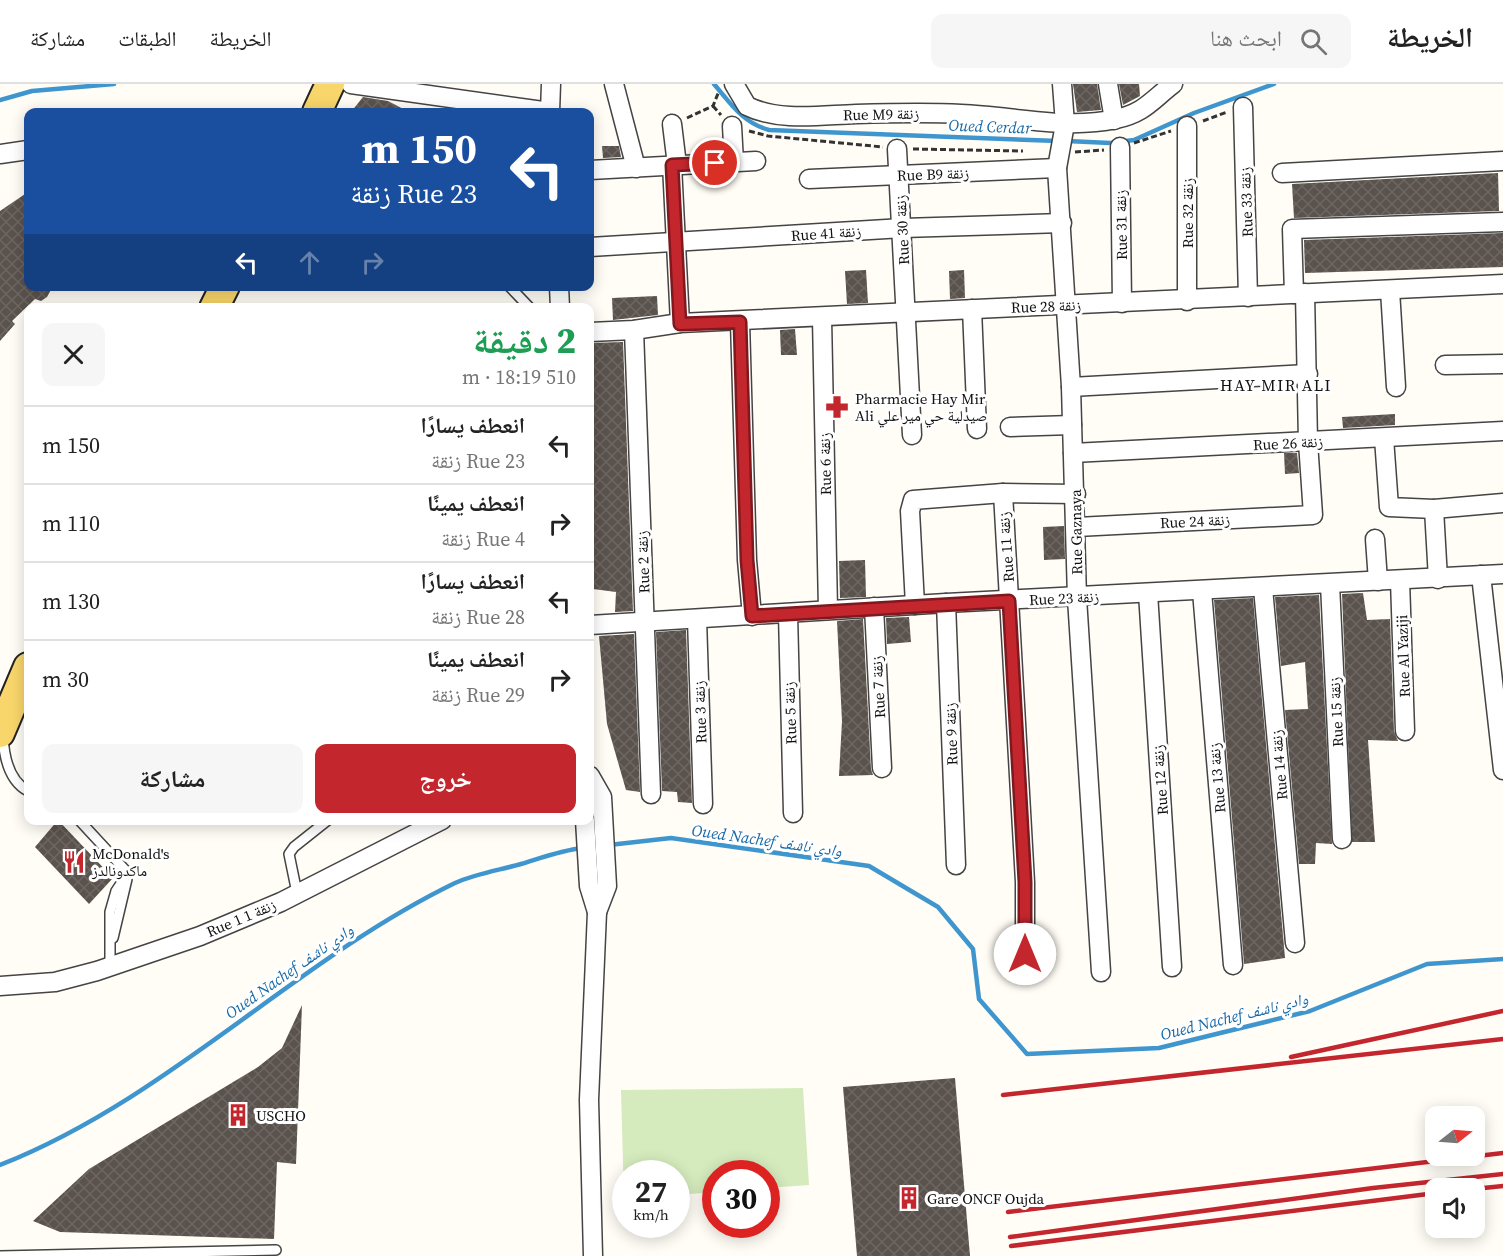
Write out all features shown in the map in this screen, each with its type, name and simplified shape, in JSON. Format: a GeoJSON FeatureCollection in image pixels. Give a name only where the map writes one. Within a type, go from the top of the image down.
{"type":"FeatureCollection","features":[{"type":"Feature","properties":{"kind":"main road"},"geometry":{"type":"LineString","coordinates":[[319,108],[330,84]]}},
{"type":"Feature","properties":{"kind":"main road"},"geometry":{"type":"LineString","coordinates":[[0,689],[24,656]]}},
{"type":"Feature","properties":{"kind":"main road"},"geometry":{"type":"LineString","coordinates":[[1,730],[24,676]]}},
{"type":"Feature","properties":{"kind":"street"},"geometry":{"type":"LineString","coordinates":[[351,84],[522,108]]}},
{"type":"Feature","properties":{"kind":"street"},"geometry":{"type":"LineString","coordinates":[[550,108],[551,84]]}},
{"type":"Feature","properties":{"kind":"street"},"geometry":{"type":"LineString","coordinates":[[614,84],[636,168]]}},
{"type":"Feature","properties":{"kind":"street","name":"Rue M9 زنقة"},"geometry":{"type":"LineString","coordinates":[[734,84],[747,106],[770,113],[800,116],[962,114],[1065,126],[1114,120],[1145,109],[1173,84]]}},
{"type":"Feature","properties":{"kind":"street","name":"Rue Gaznaya"},"geometry":{"type":"LineString","coordinates":[[1062,84],[1065,126],[1060,156],[1076,494],[1077,598],[1101,972]]}},
{"type":"Feature","properties":{"kind":"street"},"geometry":{"type":"LineString","coordinates":[[1108,84],[1114,120]]}},
{"type":"Feature","properties":{"kind":"street","name":"Rue 33 زنقة"},"geometry":{"type":"LineString","coordinates":[[1243,107],[1248,297]]}},
{"type":"Feature","properties":{"kind":"street"},"geometry":{"type":"LineString","coordinates":[[672,124],[680,324]]}},
{"type":"Feature","properties":{"kind":"street"},"geometry":{"type":"LineString","coordinates":[[732,126],[734,162]]}},
{"type":"Feature","properties":{"kind":"street","name":"Rue 32 زنقة"},"geometry":{"type":"LineString","coordinates":[[1187,126],[1187,300]]}},
{"type":"Feature","properties":{"kind":"street","name":"Rue 31 زنقة"},"geometry":{"type":"LineString","coordinates":[[1120,147],[1122,303]]}},
{"type":"Feature","properties":{"kind":"street","name":"Rue 30 زنقة"},"geometry":{"type":"LineString","coordinates":[[897,149],[903,228],[912,435]]}},
{"type":"Feature","properties":{"kind":"street"},"geometry":{"type":"LineString","coordinates":[[0,154],[24,151]]}},
{"type":"Feature","properties":{"kind":"street","name":"Rue B9 زنقة"},"geometry":{"type":"LineString","coordinates":[[809,179],[898,175],[1060,156]]}},
{"type":"Feature","properties":{"kind":"street"},"geometry":{"type":"LineString","coordinates":[[594,170],[756,161]]}},
{"type":"Feature","properties":{"kind":"street"},"geometry":{"type":"LineString","coordinates":[[1282,173],[1503,161]]}},
{"type":"Feature","properties":{"kind":"street"},"geometry":{"type":"LineString","coordinates":[[1308,442],[1308,374],[1292,228],[1503,222]]}},
{"type":"Feature","properties":{"kind":"street","name":"Rue 41 زنقة"},"geometry":{"type":"LineString","coordinates":[[594,247],[903,228],[1062,223]]}},
{"type":"Feature","properties":{"kind":"street","name":"Rue 28 زنقة"},"geometry":{"type":"LineString","coordinates":[[594,332],[634,330],[680,324],[905,312],[1503,284]]}},
{"type":"Feature","properties":{"kind":"street"},"geometry":{"type":"LineString","coordinates":[[1390,290],[1396,387]]}},
{"type":"Feature","properties":{"kind":"street"},"geometry":{"type":"LineString","coordinates":[[972,309],[977,429]]}},
{"type":"Feature","properties":{"kind":"street","name":"Rue 6 زنقة"},"geometry":{"type":"LineString","coordinates":[[822,318],[828,610]]}},
{"type":"Feature","properties":{"kind":"street"},"geometry":{"type":"LineString","coordinates":[[740,322],[747,560],[752,616]]}},
{"type":"Feature","properties":{"kind":"street","name":"Rue 2 زنقة"},"geometry":{"type":"LineString","coordinates":[[634,330],[651,794]]}},
{"type":"Feature","properties":{"kind":"street"},"geometry":{"type":"LineString","coordinates":[[1445,365],[1503,364]]}},
{"type":"Feature","properties":{"kind":"street"},"geometry":{"type":"LineString","coordinates":[[1071,387],[1308,374]]}},
{"type":"Feature","properties":{"kind":"street"},"geometry":{"type":"LineString","coordinates":[[1010,428],[1072,425]]}},
{"type":"Feature","properties":{"kind":"street","name":"Rue 26 زنقة"},"geometry":{"type":"LineString","coordinates":[[1073,453],[1503,431]]}},
{"type":"Feature","properties":{"kind":"street"},"geometry":{"type":"LineString","coordinates":[[1384,438],[1387,504],[1391,508],[1434,509],[1503,503]]}},
{"type":"Feature","properties":{"kind":"street","name":"Rue 24 زنقة"},"geometry":{"type":"LineString","coordinates":[[1077,527],[1313,515],[1308,442]]}},
{"type":"Feature","properties":{"kind":"street"},"geometry":{"type":"LineString","coordinates":[[915,605],[911,504],[916,499],[1002,494],[1076,494]]}},
{"type":"Feature","properties":{"kind":"street","name":"Rue 11 زنقة"},"geometry":{"type":"LineString","coordinates":[[1002,494],[1025,882],[1025,954]]}},
{"type":"Feature","properties":{"kind":"street"},"geometry":{"type":"LineString","coordinates":[[1434,509],[1438,579]]}},
{"type":"Feature","properties":{"kind":"street"},"geometry":{"type":"LineString","coordinates":[[1375,539],[1378,581]]}},
{"type":"Feature","properties":{"kind":"street","name":"Rue 23 زنقة"},"geometry":{"type":"LineString","coordinates":[[594,625],[874,607],[1503,574]]}},
{"type":"Feature","properties":{"kind":"street"},"geometry":{"type":"LineString","coordinates":[[1481,575],[1503,770]]}},
{"type":"Feature","properties":{"kind":"street","name":"Rue Al Yaziji"},"geometry":{"type":"LineString","coordinates":[[1400,580],[1405,731]]}},
{"type":"Feature","properties":{"kind":"street","name":"Rue 15 زنقة"},"geometry":{"type":"LineString","coordinates":[[1330,584],[1342,839]]}},
{"type":"Feature","properties":{"kind":"street","name":"Rue 14 زنقة"},"geometry":{"type":"LineString","coordinates":[[1263,588],[1295,942]]}},
{"type":"Feature","properties":{"kind":"street","name":"Rue 13 زنقة"},"geometry":{"type":"LineString","coordinates":[[1202,591],[1233,965]]}},
{"type":"Feature","properties":{"kind":"street","name":"Rue 12 زنقة"},"geometry":{"type":"LineString","coordinates":[[1148,592],[1172,967]]}},
{"type":"Feature","properties":{"kind":"street","name":"Rue 9 زنقة"},"geometry":{"type":"LineString","coordinates":[[946,603],[956,865]]}},
{"type":"Feature","properties":{"kind":"street","name":"Rue 7 زنقة"},"geometry":{"type":"LineString","coordinates":[[874,607],[882,768]]}},
{"type":"Feature","properties":{"kind":"street","name":"Rue 5 زنقة"},"geometry":{"type":"LineString","coordinates":[[788,614],[793,813]]}},
{"type":"Feature","properties":{"kind":"street","name":"Rue 3 زنقة"},"geometry":{"type":"LineString","coordinates":[[697,619],[703,804]]}},
{"type":"Feature","properties":{"kind":"street"},"geometry":{"type":"LineString","coordinates":[[593,1256],[589,1101],[597,912],[607,886],[602,797],[594,783]]}},
{"type":"Feature","properties":{"kind":"street","name":"Rue 1 زنقة 1"},"geometry":{"type":"LineString","coordinates":[[0,986],[55,982],[200,936],[297,893],[432,825]]}},
{"type":"Feature","properties":{"kind":"street"},"geometry":{"type":"LineString","coordinates":[[585,825],[589,886],[597,912]]}},
{"type":"Feature","properties":{"kind":"street"},"geometry":{"type":"LineString","coordinates":[[0,976],[15,984],[28,985]]}},
{"type":"Feature","properties":{"kind":"lane"},"geometry":{"type":"LineString","coordinates":[[514,291],[525,303]]}},
{"type":"Feature","properties":{"kind":"lane"},"geometry":{"type":"LineString","coordinates":[[1,730],[6,762],[20,787],[24,789]]}},
{"type":"Feature","properties":{"kind":"lane"},"geometry":{"type":"LineString","coordinates":[[84,825],[126,869],[128,877],[119,885],[112,901],[108,923],[112,944],[110,966]]}},
{"type":"Feature","properties":{"kind":"lane"},"geometry":{"type":"LineString","coordinates":[[297,893],[289,855],[294,847],[322,825]]}},
{"type":"Feature","properties":{"kind":"lane"},"geometry":{"type":"LineString","coordinates":[[0,1256],[276,1250]]}},
{"type":"Feature","properties":{"kind":"path"},"geometry":{"type":"LineString","coordinates":[[672,124],[712,106],[717,95]]}},
{"type":"Feature","properties":{"kind":"path"},"geometry":{"type":"LineString","coordinates":[[1060,156],[1120,147],[1243,107]]}},
{"type":"Feature","properties":{"kind":"path"},"geometry":{"type":"LineString","coordinates":[[768,136],[897,149],[1026,151]]}},
{"type":"Feature","properties":{"kind":"green space"},"geometry":{"type":"Polygon","coordinates":[[[803,1088],[809,1185],[780,1187],[780,1160],[702,1160],[702,1193],[690,1194],[690,1160],[623,1160],[621,1090],[803,1088]]]}},
{"type":"Feature","properties":{"kind":"building"},"geometry":{"type":"Polygon","coordinates":[[[1073,84],[1097,84],[1101,110],[1077,112],[1073,84]]]}},
{"type":"Feature","properties":{"kind":"building"},"geometry":{"type":"Polygon","coordinates":[[[1119,84],[1139,84],[1140,96],[1123,105],[1119,84]]]}},
{"type":"Feature","properties":{"kind":"building"},"geometry":{"type":"Polygon","coordinates":[[[363,97],[388,101],[401,108],[354,108],[363,97]]]}},
{"type":"Feature","properties":{"kind":"building"},"geometry":{"type":"Polygon","coordinates":[[[602,146],[619,146],[621,157],[603,158],[602,146]]]}},
{"type":"Feature","properties":{"kind":"building"},"geometry":{"type":"Polygon","coordinates":[[[1498,173],[1499,211],[1294,218],[1292,184],[1498,173]]]}},
{"type":"Feature","properties":{"kind":"building"},"geometry":{"type":"Polygon","coordinates":[[[24,195],[24,291],[50,291],[41,301],[35,299],[31,303],[24,303],[24,310],[12,321],[15,324],[0,341],[0,211],[24,195]]]}},
{"type":"Feature","properties":{"kind":"building"},"geometry":{"type":"Polygon","coordinates":[[[1503,233],[1503,267],[1305,273],[1304,240],[1503,233]]]}},
{"type":"Feature","properties":{"kind":"building"},"geometry":{"type":"Polygon","coordinates":[[[866,270],[868,303],[847,304],[845,271],[866,270]]]}},
{"type":"Feature","properties":{"kind":"building"},"geometry":{"type":"Polygon","coordinates":[[[964,270],[965,298],[950,299],[949,271],[964,270]]]}},
{"type":"Feature","properties":{"kind":"building"},"geometry":{"type":"Polygon","coordinates":[[[657,296],[658,315],[613,320],[612,298],[657,296]]]}},
{"type":"Feature","properties":{"kind":"building"},"geometry":{"type":"Polygon","coordinates":[[[795,329],[797,355],[781,355],[780,330],[795,329]]]}},
{"type":"Feature","properties":{"kind":"building"},"geometry":{"type":"Polygon","coordinates":[[[623,342],[633,611],[615,612],[616,592],[594,589],[594,343],[623,342]]]}},
{"type":"Feature","properties":{"kind":"building"},"geometry":{"type":"Polygon","coordinates":[[[1395,414],[1395,425],[1343,428],[1342,417],[1395,414]]]}},
{"type":"Feature","properties":{"kind":"building"},"geometry":{"type":"Polygon","coordinates":[[[1284,453],[1297,453],[1299,473],[1285,474],[1284,453]]]}},
{"type":"Feature","properties":{"kind":"building"},"geometry":{"type":"Polygon","coordinates":[[[1064,526],[1065,559],[1044,560],[1043,527],[1064,526]]]}},
{"type":"Feature","properties":{"kind":"building"},"geometry":{"type":"Polygon","coordinates":[[[865,560],[866,597],[840,598],[839,561],[865,560]]]}},
{"type":"Feature","properties":{"kind":"building"},"geometry":{"type":"Polygon","coordinates":[[[1363,593],[1367,620],[1390,619],[1394,731],[1398,741],[1368,740],[1375,842],[1352,842],[1342,594],[1363,593]]]}},
{"type":"Feature","properties":{"kind":"building"},"geometry":{"type":"Polygon","coordinates":[[[1319,595],[1332,844],[1316,843],[1315,864],[1299,864],[1285,710],[1308,709],[1305,662],[1281,666],[1275,597],[1319,595]]]}},
{"type":"Feature","properties":{"kind":"building"},"geometry":{"type":"Polygon","coordinates":[[[1253,598],[1285,958],[1244,964],[1214,600],[1253,598]]]}},
{"type":"Feature","properties":{"kind":"building"},"geometry":{"type":"Polygon","coordinates":[[[909,617],[911,642],[887,644],[886,618],[909,617]]]}},
{"type":"Feature","properties":{"kind":"building"},"geometry":{"type":"Polygon","coordinates":[[[863,619],[873,775],[839,776],[842,721],[837,621],[863,619]]]}},
{"type":"Feature","properties":{"kind":"building"},"geometry":{"type":"Polygon","coordinates":[[[686,630],[692,803],[678,802],[677,792],[662,791],[656,632],[686,630]]]}},
{"type":"Feature","properties":{"kind":"building"},"geometry":{"type":"Polygon","coordinates":[[[634,634],[640,792],[626,790],[607,724],[599,636],[634,634]]]}},
{"type":"Feature","properties":{"kind":"building","name":"McDonald's ماكدونالدز"},"geometry":{"type":"Polygon","coordinates":[[[54,825],[63,825],[113,878],[89,904],[35,847],[54,825]]]}},
{"type":"Feature","properties":{"kind":"building","name":"USCHO"},"geometry":{"type":"Polygon","coordinates":[[[302,1005],[296,1164],[277,1162],[274,1239],[60,1232],[33,1221],[89,1169],[258,1067],[282,1048],[302,1005]]]}},
{"type":"Feature","properties":{"kind":"building","name":"Gare ONCF Oujda"},"geometry":{"type":"Polygon","coordinates":[[[955,1078],[970,1256],[857,1256],[843,1087],[955,1078]]]}},
{"type":"Feature","properties":{"kind":"waterway","name":"Oued Cerdar"},"geometry":{"type":"LineString","coordinates":[[0,100],[32,91],[114,84]]}},
{"type":"Feature","properties":{"kind":"waterway","name":"Oued Cerdar"},"geometry":{"type":"LineString","coordinates":[[714,84],[745,118],[769,130],[1058,141]]}},
{"type":"Feature","properties":{"kind":"waterway","name":"Oued Cerdar"},"geometry":{"type":"LineString","coordinates":[[1067,141],[1110,143],[1134,140],[1194,113],[1274,84]]}},
{"type":"Feature","properties":{"kind":"waterway","name":"Oued Nachef وادي ناشف"},"geometry":{"type":"LineString","coordinates":[[609,845],[671,838],[869,866],[938,907],[973,949],[979,999],[1027,1054],[1159,1048],[1310,1011],[1427,964],[1503,959]]}},
{"type":"Feature","properties":{"kind":"waterway","name":"Oued Nachef وادي ناشف"},"geometry":{"type":"LineString","coordinates":[[0,1165],[61,1137],[119,1104],[340,951],[396,915],[463,880],[559,852],[583,848]]}},
{"type":"Feature","properties":{"kind":"railway"},"geometry":{"type":"LineString","coordinates":[[1291,1057],[1503,1011]]}},
{"type":"Feature","properties":{"kind":"railway"},"geometry":{"type":"LineString","coordinates":[[1003,1095],[1503,1039]]}},
{"type":"Feature","properties":{"kind":"railway"},"geometry":{"type":"LineString","coordinates":[[1008,1212],[1503,1153]]}},
{"type":"Feature","properties":{"kind":"railway"},"geometry":{"type":"LineString","coordinates":[[1010,1237],[1373,1188],[1503,1174]]}},
{"type":"Feature","properties":{"kind":"railway"},"geometry":{"type":"LineString","coordinates":[[1485,1188],[1503,1186]]}},
{"type":"Feature","properties":{"kind":"railway"},"geometry":{"type":"LineString","coordinates":[[1011,1246],[1425,1194]]}},
{"type":"Feature","properties":{"kind":"place","name":"Pharmacie Hay Mir Ali صيدلية حي مير علي"},"geometry":{"type":"Point","coordinates":[837,407]}},
{"type":"Feature","properties":{"kind":"place","name":"McDonald's ماكدونالدز"},"geometry":{"type":"Point","coordinates":[74,862]}},
{"type":"Feature","properties":{"kind":"place","name":"USCHO"},"geometry":{"type":"Point","coordinates":[238,1115]}},
{"type":"Feature","properties":{"kind":"place","name":"Gare ONCF Oujda"},"geometry":{"type":"Point","coordinates":[909,1198]}},
{"type":"Feature","properties":{"kind":"district","name":"HAY MIR ALI"},"geometry":{"type":"Point","coordinates":[1276,385]}},
{"type":"Feature","properties":{"kind":"route"},"geometry":{"type":"LineString","coordinates":[[715,163],[672,165],[679,265],[680,324],[740,322],[747,560],[752,616],[1009,601],[1025,882],[1025,954]]}}]}
